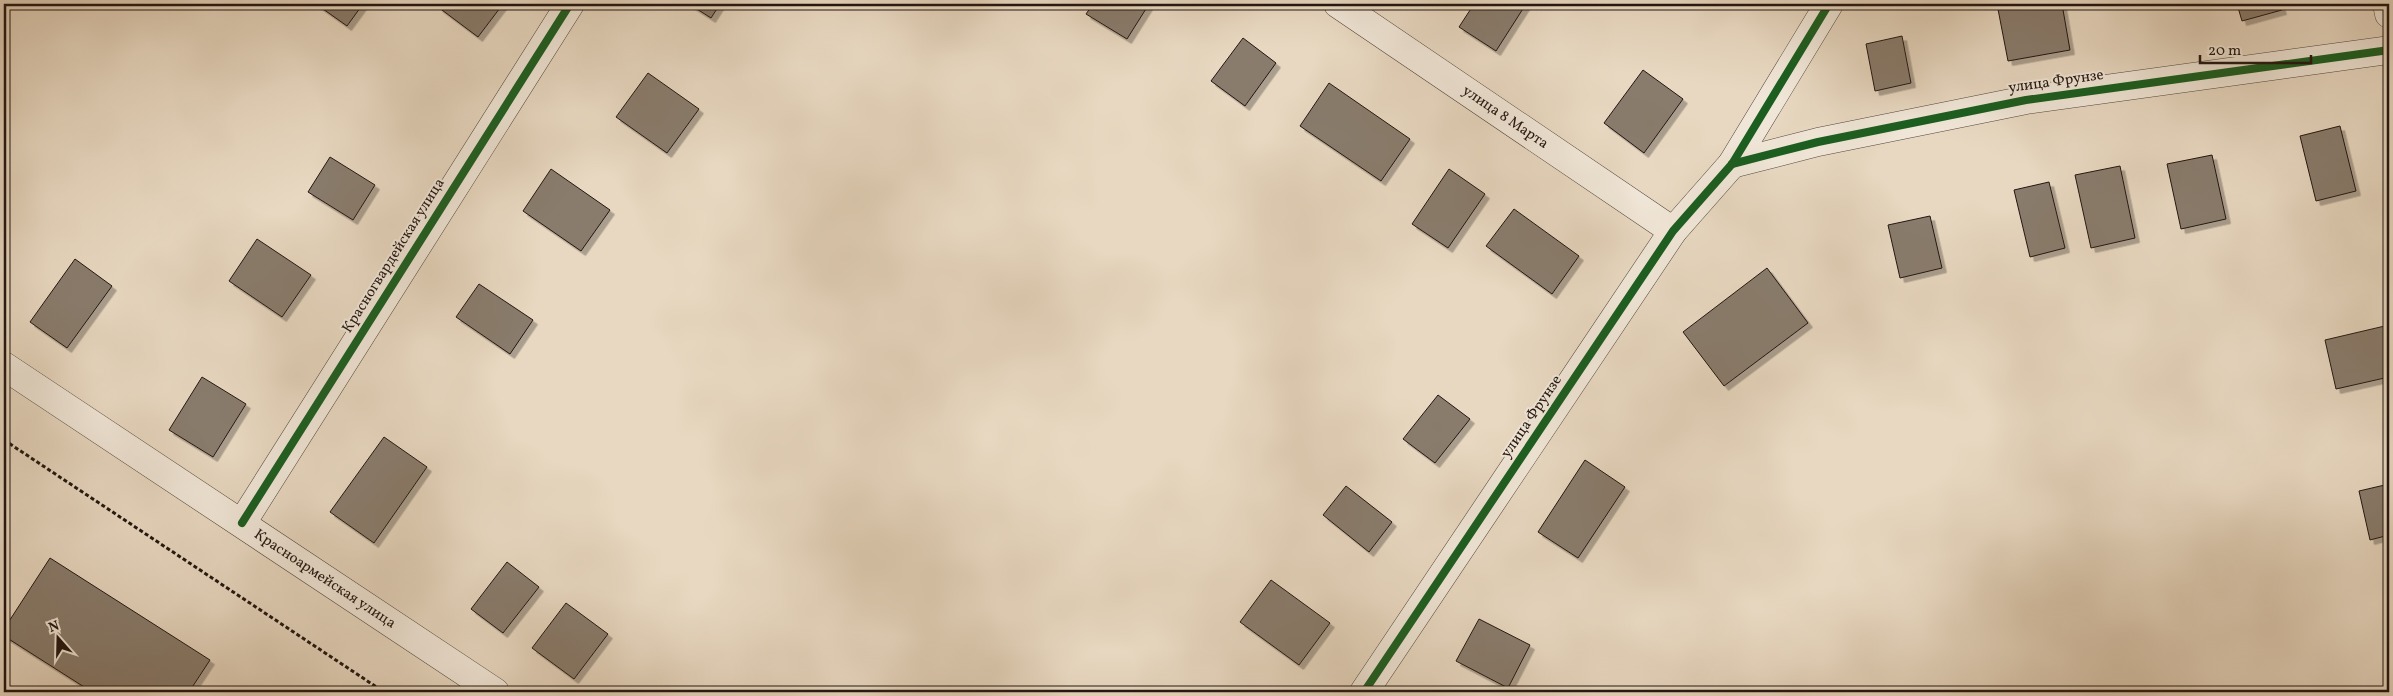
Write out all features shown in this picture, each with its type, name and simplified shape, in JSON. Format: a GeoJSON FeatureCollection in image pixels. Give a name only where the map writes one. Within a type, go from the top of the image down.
{"type":"FeatureCollection","features":[{"type":"Feature","properties":{"kind":"street","name":"Красногвардейская улица"},"geometry":{"type":"LineString","coordinates":[[242,523],[570,4]]}},
{"type":"Feature","properties":{"kind":"street","name":"улица 8 Марта"},"geometry":{"type":"LineString","coordinates":[[1338,4],[1672,231]]}},
{"type":"Feature","properties":{"kind":"street","name":"улица Фрунзе"},"geometry":{"type":"LineString","coordinates":[[1364,692],[1672,231],[1732,164],[1829,4]]}},
{"type":"Feature","properties":{"kind":"street"},"geometry":{"type":"LineString","coordinates":[[2387,4],[2389,14]]}},
{"type":"Feature","properties":{"kind":"street","name":"улица Фрунзе"},"geometry":{"type":"LineString","coordinates":[[1732,164],[1818,142],[2026,100],[2389,50]]}},
{"type":"Feature","properties":{"kind":"street","name":"Красноармейская улица"},"geometry":{"type":"LineString","coordinates":[[4,366],[495,692]]}},
{"type":"Feature","properties":{"kind":"path"},"geometry":{"type":"LineString","coordinates":[[4,440],[384,692]]}},
{"type":"Feature","properties":{"kind":"building"},"geometry":{"type":"Polygon","coordinates":[[[316,4],[363,4],[347,26],[316,4]]]}},
{"type":"Feature","properties":{"kind":"building"},"geometry":{"type":"Polygon","coordinates":[[[440,4],[503,4],[478,37],[438,7],[440,4]]]}},
{"type":"Feature","properties":{"kind":"building"},"geometry":{"type":"Polygon","coordinates":[[[689,4],[720,4],[711,18],[689,4]]]}},
{"type":"Feature","properties":{"kind":"building"},"geometry":{"type":"Polygon","coordinates":[[[1093,4],[1149,4],[1127,39],[1086,14],[1093,4]]]}},
{"type":"Feature","properties":{"kind":"building"},"geometry":{"type":"Polygon","coordinates":[[[1474,4],[1526,4],[1496,51],[1459,27],[1474,4]]]}},
{"type":"Feature","properties":{"kind":"building"},"geometry":{"type":"Polygon","coordinates":[[[1997,4],[2062,4],[2070,50],[2008,61],[1997,4]]]}},
{"type":"Feature","properties":{"kind":"building"},"geometry":{"type":"Polygon","coordinates":[[[2237,4],[2280,4],[2282,10],[2242,21],[2237,4]]]}},
{"type":"Feature","properties":{"kind":"building"},"geometry":{"type":"Polygon","coordinates":[[[1902,36],[1911,83],[1875,91],[1866,44],[1902,36]]]}},
{"type":"Feature","properties":{"kind":"building"},"geometry":{"type":"Polygon","coordinates":[[[1243,38],[1276,63],[1245,106],[1211,81],[1243,38]]]}},
{"type":"Feature","properties":{"kind":"building"},"geometry":{"type":"Polygon","coordinates":[[[1643,70],[1683,99],[1644,153],[1604,123],[1643,70]]]}},
{"type":"Feature","properties":{"kind":"building"},"geometry":{"type":"Polygon","coordinates":[[[648,73],[699,109],[667,153],[616,117],[648,73]]]}},
{"type":"Feature","properties":{"kind":"building"},"geometry":{"type":"Polygon","coordinates":[[[1329,83],[1410,139],[1381,181],[1300,126],[1329,83]]]}},
{"type":"Feature","properties":{"kind":"building"},"geometry":{"type":"Polygon","coordinates":[[[2340,126],[2356,191],[2316,201],[2300,136],[2340,126]]]}},
{"type":"Feature","properties":{"kind":"building"},"geometry":{"type":"Polygon","coordinates":[[[2212,155],[2226,219],[2181,229],[2167,164],[2212,155]]]}},
{"type":"Feature","properties":{"kind":"building"},"geometry":{"type":"Polygon","coordinates":[[[330,157],[375,185],[353,220],[308,192],[330,157]]]}},
{"type":"Feature","properties":{"kind":"building"},"geometry":{"type":"Polygon","coordinates":[[[2120,166],[2135,238],[2091,248],[2075,175],[2120,166]]]}},
{"type":"Feature","properties":{"kind":"building"},"geometry":{"type":"Polygon","coordinates":[[[551,169],[610,210],[581,251],[523,211],[551,169]]]}},
{"type":"Feature","properties":{"kind":"building"},"geometry":{"type":"Polygon","coordinates":[[[1449,169],[1485,194],[1448,248],[1412,224],[1449,169]]]}},
{"type":"Feature","properties":{"kind":"building"},"geometry":{"type":"Polygon","coordinates":[[[2049,182],[2065,248],[2030,257],[2014,190],[2049,182]]]}},
{"type":"Feature","properties":{"kind":"building"},"geometry":{"type":"Polygon","coordinates":[[[1514,209],[1579,256],[1552,294],[1486,246],[1514,209]]]}},
{"type":"Feature","properties":{"kind":"building"},"geometry":{"type":"Polygon","coordinates":[[[1930,216],[1942,268],[1900,278],[1888,225],[1930,216]]]}},
{"type":"Feature","properties":{"kind":"building"},"geometry":{"type":"Polygon","coordinates":[[[257,239],[311,275],[282,317],[229,281],[257,239]]]}},
{"type":"Feature","properties":{"kind":"building"},"geometry":{"type":"Polygon","coordinates":[[[75,259],[112,286],[67,348],[30,322],[75,259]]]}},
{"type":"Feature","properties":{"kind":"building"},"geometry":{"type":"Polygon","coordinates":[[[1767,268],[1808,323],[1724,386],[1683,332],[1767,268]]]}},
{"type":"Feature","properties":{"kind":"building"},"geometry":{"type":"Polygon","coordinates":[[[479,284],[533,320],[510,354],[456,317],[479,284]]]}},
{"type":"Feature","properties":{"kind":"building"},"geometry":{"type":"Polygon","coordinates":[[[2389,325],[2389,377],[2336,389],[2325,340],[2389,325]]]}},
{"type":"Feature","properties":{"kind":"building"},"geometry":{"type":"Polygon","coordinates":[[[202,377],[246,404],[213,457],[169,430],[202,377]]]}},
{"type":"Feature","properties":{"kind":"building"},"geometry":{"type":"Polygon","coordinates":[[[1438,395],[1470,419],[1435,463],[1403,439],[1438,395]]]}},
{"type":"Feature","properties":{"kind":"building"},"geometry":{"type":"Polygon","coordinates":[[[384,437],[427,467],[374,543],[330,512],[384,437]]]}},
{"type":"Feature","properties":{"kind":"building"},"geometry":{"type":"Polygon","coordinates":[[[1585,460],[1625,487],[1578,558],[1538,532],[1585,460]]]}},
{"type":"Feature","properties":{"kind":"building"},"geometry":{"type":"Polygon","coordinates":[[[2389,484],[2389,535],[2370,540],[2359,491],[2389,484]]]}},
{"type":"Feature","properties":{"kind":"building"},"geometry":{"type":"Polygon","coordinates":[[[1346,486],[1392,522],[1369,552],[1323,515],[1346,486]]]}},
{"type":"Feature","properties":{"kind":"building"},"geometry":{"type":"Polygon","coordinates":[[[50,558],[210,660],[189,692],[92,692],[4,636],[4,629],[50,558]]]}},
{"type":"Feature","properties":{"kind":"building"},"geometry":{"type":"Polygon","coordinates":[[[507,562],[539,587],[503,633],[471,609],[507,562]]]}},
{"type":"Feature","properties":{"kind":"building"},"geometry":{"type":"Polygon","coordinates":[[[1271,580],[1330,623],[1299,665],[1240,622],[1271,580]]]}},
{"type":"Feature","properties":{"kind":"building"},"geometry":{"type":"Polygon","coordinates":[[[566,603],[608,634],[574,679],[532,648],[566,603]]]}},
{"type":"Feature","properties":{"kind":"building"},"geometry":{"type":"Polygon","coordinates":[[[1479,619],[1530,645],[1508,688],[1456,661],[1479,619]]]}},
{"type":"Feature","properties":{"kind":"cycle path"},"geometry":{"type":"LineString","coordinates":[[242,523],[570,4]]}},
{"type":"Feature","properties":{"kind":"cycle path"},"geometry":{"type":"LineString","coordinates":[[1364,692],[1673,231],[1732,164],[1829,4]]}},
{"type":"Feature","properties":{"kind":"cycle path"},"geometry":{"type":"LineString","coordinates":[[1732,164],[1818,142],[2026,100],[2389,50]]}}]}
